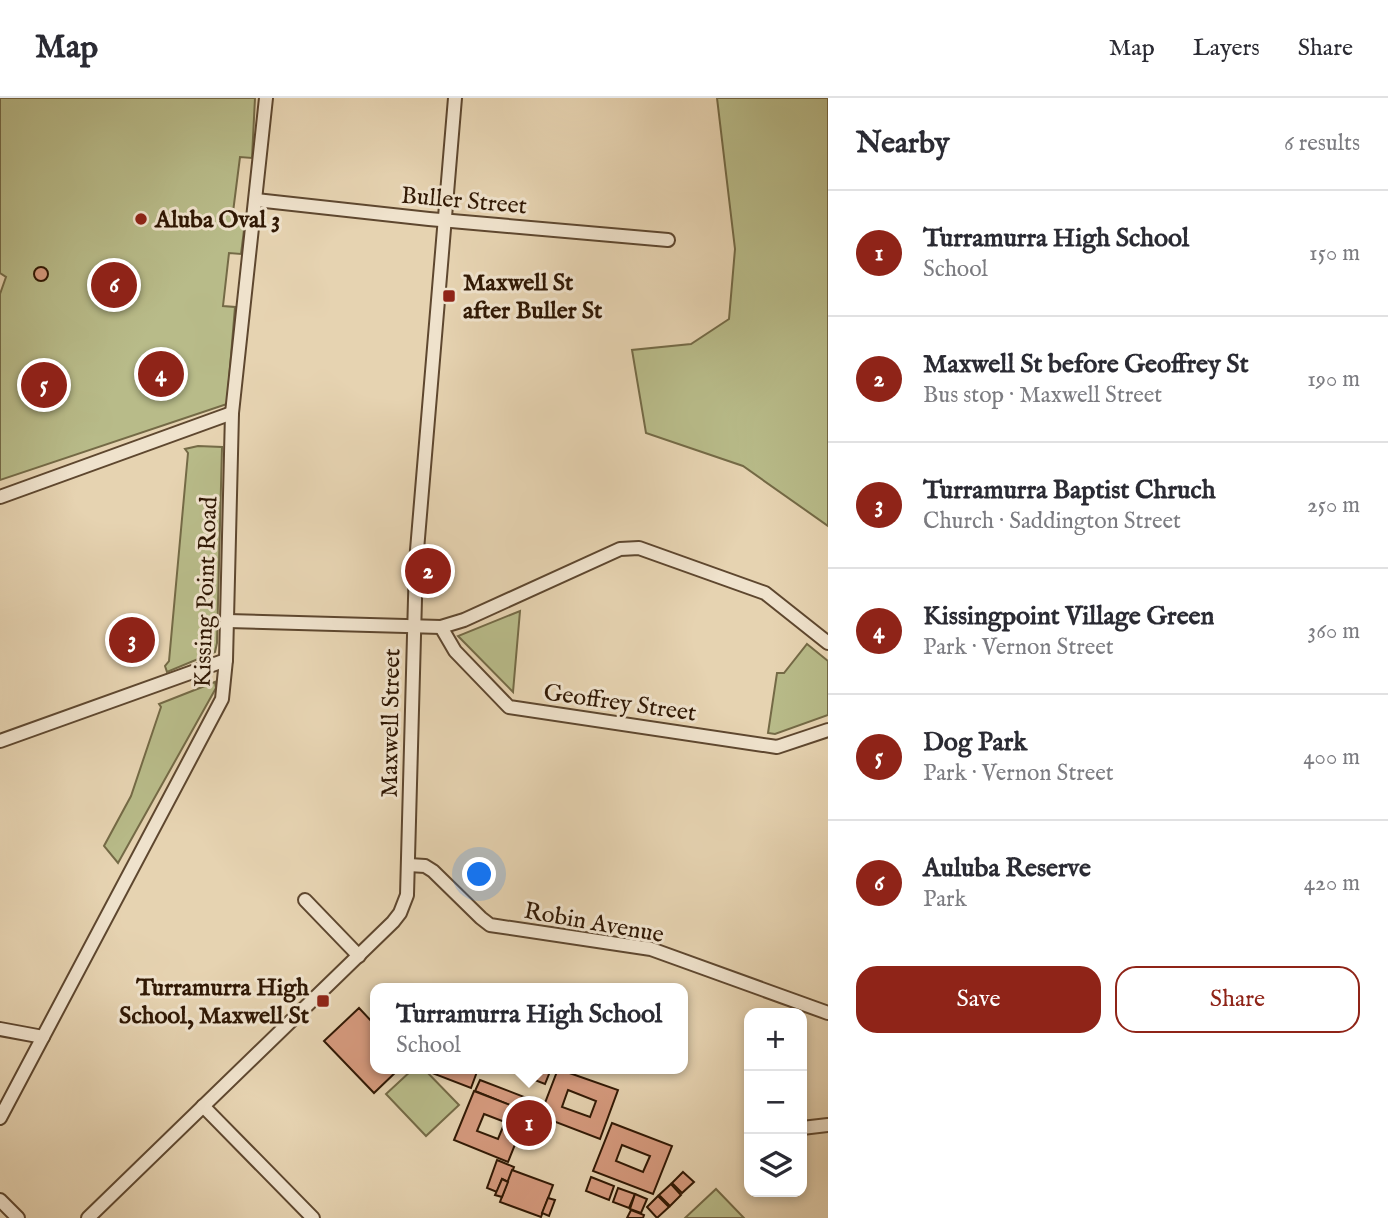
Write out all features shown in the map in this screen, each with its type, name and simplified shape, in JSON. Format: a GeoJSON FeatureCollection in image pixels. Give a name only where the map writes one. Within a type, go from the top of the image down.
{"type":"FeatureCollection","features":[{"type":"Feature","properties":{"kind":"street","name":"Kissing Point Road"},"geometry":{"type":"LineString","coordinates":[[0,1118],[222,699],[228,621],[232,414],[266,98]]}},
{"type":"Feature","properties":{"kind":"street","name":"Maxwell Street"},"geometry":{"type":"LineString","coordinates":[[88,1218],[359,956],[400,913],[407,895],[416,562],[455,98]]}},
{"type":"Feature","properties":{"kind":"street","name":"Buller Street"},"geometry":{"type":"LineString","coordinates":[[256,200],[668,240]]}},
{"type":"Feature","properties":{"kind":"street"},"geometry":{"type":"LineString","coordinates":[[0,497],[232,414]]}},
{"type":"Feature","properties":{"kind":"street"},"geometry":{"type":"LineString","coordinates":[[228,621],[441,627],[464,620],[620,549],[630,547],[765,593],[828,643]]}},
{"type":"Feature","properties":{"kind":"street","name":"Geoffrey Street"},"geometry":{"type":"LineString","coordinates":[[441,627],[455,651],[509,707],[777,747],[828,730]]}},
{"type":"Feature","properties":{"kind":"street"},"geometry":{"type":"LineString","coordinates":[[0,741],[226,660]]}},
{"type":"Feature","properties":{"kind":"street","name":"Robin Avenue"},"geometry":{"type":"LineString","coordinates":[[409,865],[425,866],[433,871],[490,925],[651,948],[828,1013]]}},
{"type":"Feature","properties":{"kind":"street"},"geometry":{"type":"LineString","coordinates":[[305,900],[359,956]]}},
{"type":"Feature","properties":{"kind":"street"},"geometry":{"type":"LineString","coordinates":[[0,1029],[43,1037]]}},
{"type":"Feature","properties":{"kind":"street"},"geometry":{"type":"LineString","coordinates":[[203,1106],[313,1218]]}},
{"type":"Feature","properties":{"kind":"street"},"geometry":{"type":"LineString","coordinates":[[807,1127],[828,1125]]}},
{"type":"Feature","properties":{"kind":"street"},"geometry":{"type":"LineString","coordinates":[[0,1200],[18,1218]]}},
{"type":"Feature","properties":{"kind":"green space"},"geometry":{"type":"Polygon","coordinates":[[[0,98],[255,98],[252,158],[240,157],[232,220],[245,222],[241,254],[229,253],[223,306],[235,307],[227,404],[0,480],[0,294],[6,277],[0,273],[0,98]]]}},
{"type":"Feature","properties":{"kind":"green space"},"geometry":{"type":"Polygon","coordinates":[[[717,98],[828,98],[828,526],[743,466],[646,433],[632,350],[691,344],[729,319],[735,249],[717,98]]]}},
{"type":"Feature","properties":{"kind":"green space"},"geometry":{"type":"Polygon","coordinates":[[[198,446],[222,447],[217,643],[215,652],[167,672],[165,666],[169,661],[188,453],[185,449],[198,446]]]}},
{"type":"Feature","properties":{"kind":"green space"},"geometry":{"type":"Polygon","coordinates":[[[520,611],[513,692],[458,636],[520,611]]]}},
{"type":"Feature","properties":{"kind":"green space"},"geometry":{"type":"Polygon","coordinates":[[[807,644],[828,661],[828,715],[775,734],[768,733],[777,673],[784,673],[807,644]]]}},
{"type":"Feature","properties":{"kind":"green space"},"geometry":{"type":"Polygon","coordinates":[[[215,682],[216,688],[118,863],[104,846],[131,796],[161,707],[159,704],[215,682]]]}},
{"type":"Feature","properties":{"kind":"green space"},"geometry":{"type":"Polygon","coordinates":[[[408,1074],[429,1074],[459,1105],[426,1136],[386,1094],[408,1074]]]}},
{"type":"Feature","properties":{"kind":"green space"},"geometry":{"type":"Polygon","coordinates":[[[716,1189],[744,1218],[685,1218],[716,1189]]]}},
{"type":"Feature","properties":{"kind":"building"},"geometry":{"type":"Polygon","coordinates":[[[41,267],[46,269],[46,279],[41,281],[36,279],[34,274],[36,269],[41,267]]]}},
{"type":"Feature","properties":{"kind":"building"},"geometry":{"type":"Polygon","coordinates":[[[141,620],[151,647],[123,658],[112,631],[141,620]]]}},
{"type":"Feature","properties":{"kind":"building"},"geometry":{"type":"Polygon","coordinates":[[[359,1008],[370,1020],[370,1074],[394,1074],[374,1093],[324,1041],[359,1008]]]}},
{"type":"Feature","properties":{"kind":"building"},"geometry":{"type":"Polygon","coordinates":[[[435,1074],[476,1074],[471,1088],[435,1074]]]}},
{"type":"Feature","properties":{"kind":"building"},"geometry":{"type":"Polygon","coordinates":[[[519,1074],[549,1074],[545,1084],[519,1074]]]}},
{"type":"Feature","properties":{"kind":"building"},"geometry":{"type":"Polygon","coordinates":[[[556,1074],[572,1074],[618,1090],[600,1139],[540,1116],[556,1074]],[[568,1090],[562,1107],[590,1117],[596,1101],[568,1090]]]}},
{"type":"Feature","properties":{"kind":"building"},"geometry":{"type":"Polygon","coordinates":[[[480,1080],[532,1100],[527,1112],[475,1091],[480,1080]]]}},
{"type":"Feature","properties":{"kind":"building"},"geometry":{"type":"Polygon","coordinates":[[[474,1091],[528,1112],[508,1162],[454,1140],[474,1091]],[[484,1114],[477,1131],[498,1139],[505,1122],[484,1114]]]}},
{"type":"Feature","properties":{"kind":"building"},"geometry":{"type":"Polygon","coordinates":[[[612,1123],[672,1146],[653,1194],[593,1171],[612,1123]],[[622,1145],[616,1161],[643,1172],[650,1156],[622,1145]]]}},
{"type":"Feature","properties":{"kind":"building"},"geometry":{"type":"Polygon","coordinates":[[[497,1160],[514,1167],[508,1182],[502,1179],[497,1192],[487,1188],[497,1160]]]}},
{"type":"Feature","properties":{"kind":"building"},"geometry":{"type":"Polygon","coordinates":[[[512,1170],[553,1185],[541,1217],[500,1202],[512,1170]]]}},
{"type":"Feature","properties":{"kind":"building"},"geometry":{"type":"Polygon","coordinates":[[[683,1172],[694,1182],[682,1193],[672,1183],[683,1172]]]}},
{"type":"Feature","properties":{"kind":"building"},"geometry":{"type":"Polygon","coordinates":[[[591,1177],[614,1186],[609,1200],[586,1191],[591,1177]]]}},
{"type":"Feature","properties":{"kind":"building"},"geometry":{"type":"Polygon","coordinates":[[[502,1179],[508,1182],[502,1197],[495,1195],[502,1179]]]}},
{"type":"Feature","properties":{"kind":"building"},"geometry":{"type":"Polygon","coordinates":[[[671,1184],[681,1195],[670,1206],[659,1195],[671,1184]]]}},
{"type":"Feature","properties":{"kind":"building"},"geometry":{"type":"Polygon","coordinates":[[[618,1188],[635,1194],[629,1208],[613,1202],[618,1188]]]}},
{"type":"Feature","properties":{"kind":"building"},"geometry":{"type":"Polygon","coordinates":[[[635,1194],[647,1199],[641,1213],[630,1209],[635,1194]]]}},
{"type":"Feature","properties":{"kind":"building"},"geometry":{"type":"Polygon","coordinates":[[[658,1196],[669,1207],[657,1218],[647,1207],[658,1196]]]}},
{"type":"Feature","properties":{"kind":"building"},"geometry":{"type":"Polygon","coordinates":[[[548,1198],[555,1200],[549,1216],[542,1213],[548,1198]]]}},
{"type":"Feature","properties":{"kind":"building"},"geometry":{"type":"Polygon","coordinates":[[[631,1210],[644,1215],[643,1218],[627,1218],[631,1210]]]}},
{"type":"Feature","properties":{"kind":"place","name":"Aluba Oval 3"},"geometry":{"type":"Point","coordinates":[141,219]}},
{"type":"Feature","properties":{"kind":"place","name":"Auluba Reserve"},"geometry":{"type":"Point","coordinates":[114,285]}},
{"type":"Feature","properties":{"kind":"place","name":"Maxwell St after Buller St"},"geometry":{"type":"Point","coordinates":[449,296]}},
{"type":"Feature","properties":{"kind":"place","name":"Kissingpoint Village Green"},"geometry":{"type":"Point","coordinates":[161,374]}},
{"type":"Feature","properties":{"kind":"place","name":"Dog Park"},"geometry":{"type":"Point","coordinates":[44,385]}},
{"type":"Feature","properties":{"kind":"place","name":"Maxwell St before Geoffrey St"},"geometry":{"type":"Point","coordinates":[428,571]}},
{"type":"Feature","properties":{"kind":"place","name":"Turramurra Baptist Chruch"},"geometry":{"type":"Point","coordinates":[132,640]}},
{"type":"Feature","properties":{"kind":"place","name":"Turramurra High School, Maxwell St"},"geometry":{"type":"Point","coordinates":[323,1001]}},
{"type":"Feature","properties":{"kind":"place","name":"Turramurra High School"},"geometry":{"type":"Point","coordinates":[529,1123]}}]}
